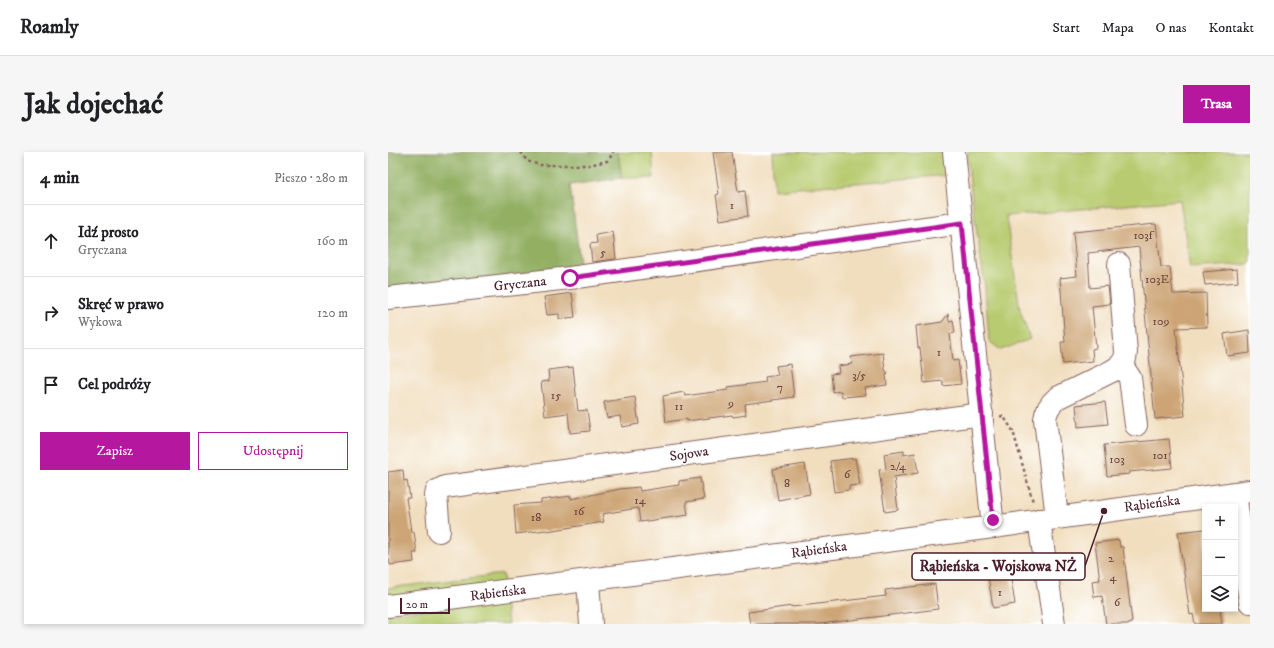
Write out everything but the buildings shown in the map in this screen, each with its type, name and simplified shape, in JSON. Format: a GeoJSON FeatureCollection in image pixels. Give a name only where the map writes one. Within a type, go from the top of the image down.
{"type":"FeatureCollection","features":[{"type":"Feature","properties":{"kind":"street"},"geometry":{"type":"LineString","coordinates":[[954,152],[993,527]]}},
{"type":"Feature","properties":{"kind":"street","name":"Gryczana"},"geometry":{"type":"LineString","coordinates":[[388,298],[570,278],[962,223]]}},
{"type":"Feature","properties":{"kind":"street"},"geometry":{"type":"LineString","coordinates":[[1054,624],[1048,519],[1045,414],[1051,403],[1057,398],[1112,371],[1120,366],[1125,359],[1126,352],[1119,264]]}},
{"type":"Feature","properties":{"kind":"street"},"geometry":{"type":"LineString","coordinates":[[1120,366],[1130,378],[1136,425]]}},
{"type":"Feature","properties":{"kind":"street","name":"Sojowa"},"geometry":{"type":"LineString","coordinates":[[439,531],[436,496],[437,491],[445,486],[982,414]]}},
{"type":"Feature","properties":{"kind":"street"},"geometry":{"type":"LineString","coordinates":[[1243,492],[1250,602]]}},
{"type":"Feature","properties":{"kind":"street","name":"Rąbieńska"},"geometry":{"type":"LineString","coordinates":[[388,606],[993,527],[1243,492]]}},
{"type":"Feature","properties":{"kind":"street"},"geometry":{"type":"LineString","coordinates":[[588,581],[592,624]]}},
{"type":"Feature","properties":{"kind":"path"},"geometry":{"type":"LineString","coordinates":[[521,152],[527,161],[540,165],[589,165],[607,161],[613,152]]}},
{"type":"Feature","properties":{"kind":"path"},"geometry":{"type":"LineString","coordinates":[[982,414],[1004,417],[1013,431],[1048,519]]}},
{"type":"Feature","properties":{"kind":"green space"},"geometry":{"type":"Polygon","coordinates":[[[388,152],[618,152],[622,178],[570,185],[581,270],[388,289],[388,152]]]}},
{"type":"Feature","properties":{"kind":"green space"},"geometry":{"type":"Polygon","coordinates":[[[618,152],[652,152],[654,178],[622,178],[618,152]]]}},
{"type":"Feature","properties":{"kind":"green space"},"geometry":{"type":"Polygon","coordinates":[[[772,152],[947,152],[949,175],[774,190],[772,152]]]}},
{"type":"Feature","properties":{"kind":"green space"},"geometry":{"type":"Polygon","coordinates":[[[967,152],[1250,152],[1250,264],[1190,268],[1180,200],[1006,216],[1020,310],[1030,339],[1001,350],[989,341],[985,288],[970,184],[967,152]]]}},
{"type":"Feature","properties":{"kind":"green space"},"geometry":{"type":"Polygon","coordinates":[[[503,574],[504,584],[388,599],[388,588],[503,574]]]}},
{"type":"Feature","properties":{"kind":"green space"},"geometry":{"type":"Polygon","coordinates":[[[505,599],[508,624],[388,624],[388,614],[505,599]]]}},
{"type":"Feature","properties":{"kind":"place","name":"Rąbieńska - Wojskowa NŻ"},"geometry":{"type":"Point","coordinates":[1104,511]}},
{"type":"Feature","properties":{"kind":"route"},"geometry":{"type":"LineString","coordinates":[[570,278],[962,223],[993,520]]}}]}
